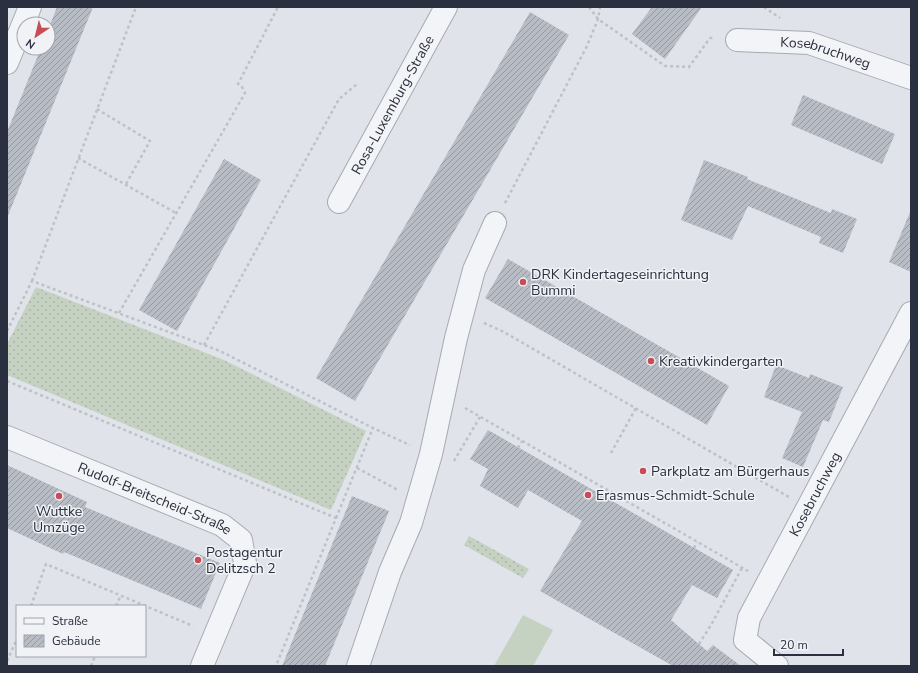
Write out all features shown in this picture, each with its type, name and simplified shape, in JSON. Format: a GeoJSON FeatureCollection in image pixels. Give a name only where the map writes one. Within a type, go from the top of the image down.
{"type":"FeatureCollection","features":[{"type":"Feature","properties":{"kind":"street"},"geometry":{"type":"LineString","coordinates":[[7,63],[30,7]]}},
{"type":"Feature","properties":{"kind":"street","name":"Rosa-Luxemburg-Straße"},"geometry":{"type":"LineString","coordinates":[[339,202],[446,7]]}},
{"type":"Feature","properties":{"kind":"street","name":"Kosebruchweg"},"geometry":{"type":"LineString","coordinates":[[737,40],[809,43],[911,78]]}},
{"type":"Feature","properties":{"kind":"street"},"geometry":{"type":"LineString","coordinates":[[358,666],[390,572],[411,523],[418,501],[431,454],[444,389],[474,270],[495,223]]}},
{"type":"Feature","properties":{"kind":"street","name":"Kosebruchweg"},"geometry":{"type":"LineString","coordinates":[[777,666],[745,640],[749,618],[911,313]]}},
{"type":"Feature","properties":{"kind":"street","name":"Rudolf-Breitscheid-Straße"},"geometry":{"type":"LineString","coordinates":[[7,437],[222,525],[241,540],[245,563],[202,666]]}},
{"type":"Feature","properties":{"kind":"path"},"geometry":{"type":"LineString","coordinates":[[7,331],[32,281],[136,7]]}},
{"type":"Feature","properties":{"kind":"path"},"geometry":{"type":"LineString","coordinates":[[119,313],[245,93],[242,87],[238,84],[278,7]]}},
{"type":"Feature","properties":{"kind":"path"},"geometry":{"type":"LineString","coordinates":[[589,7],[598,19],[665,66],[689,67],[710,38],[737,40]]}},
{"type":"Feature","properties":{"kind":"path"},"geometry":{"type":"LineString","coordinates":[[495,223],[587,46],[598,19],[600,8],[604,7]]}},
{"type":"Feature","properties":{"kind":"path"},"geometry":{"type":"LineString","coordinates":[[204,345],[339,99],[357,84]]}},
{"type":"Feature","properties":{"kind":"path"},"geometry":{"type":"LineString","coordinates":[[97,109],[150,141],[126,184]]}},
{"type":"Feature","properties":{"kind":"path"},"geometry":{"type":"LineString","coordinates":[[78,158],[176,213]]}},
{"type":"Feature","properties":{"kind":"path"},"geometry":{"type":"LineString","coordinates":[[32,281],[220,351],[373,428],[431,454]]}},
{"type":"Feature","properties":{"kind":"path"},"geometry":{"type":"LineString","coordinates":[[463,314],[502,330],[807,507]]}},
{"type":"Feature","properties":{"kind":"path"},"geometry":{"type":"LineString","coordinates":[[7,381],[336,518]]}},
{"type":"Feature","properties":{"kind":"path"},"geometry":{"type":"LineString","coordinates":[[460,406],[748,571]]}},
{"type":"Feature","properties":{"kind":"path"},"geometry":{"type":"LineString","coordinates":[[611,453],[636,408]]}},
{"type":"Feature","properties":{"kind":"path"},"geometry":{"type":"LineString","coordinates":[[453,463],[480,417]]}},
{"type":"Feature","properties":{"kind":"path"},"geometry":{"type":"LineString","coordinates":[[276,666],[373,428]]}},
{"type":"Feature","properties":{"kind":"path"},"geometry":{"type":"LineString","coordinates":[[518,448],[522,441]]}},
{"type":"Feature","properties":{"kind":"path"},"geometry":{"type":"LineString","coordinates":[[357,468],[418,501]]}},
{"type":"Feature","properties":{"kind":"path"},"geometry":{"type":"LineString","coordinates":[[694,548],[697,542]]}},
{"type":"Feature","properties":{"kind":"path"},"geometry":{"type":"LineString","coordinates":[[31,605],[46,564],[144,605]]}},
{"type":"Feature","properties":{"kind":"path"},"geometry":{"type":"LineString","coordinates":[[699,644],[742,568]]}},
{"type":"Feature","properties":{"kind":"path"},"geometry":{"type":"LineString","coordinates":[[116,605],[121,595]]}},
{"type":"Feature","properties":{"kind":"path"},"geometry":{"type":"LineString","coordinates":[[146,606],[193,626]]}},
{"type":"Feature","properties":{"kind":"path"},"geometry":{"type":"LineString","coordinates":[[7,661],[16,642]]}},
{"type":"Feature","properties":{"kind":"path"},"geometry":{"type":"LineString","coordinates":[[91,666],[96,657]]}},
{"type":"Feature","properties":{"kind":"green space"},"geometry":{"type":"Polygon","coordinates":[[[36,287],[224,360],[366,431],[331,510],[7,375],[7,344],[36,287]]]}},
{"type":"Feature","properties":{"kind":"green space"},"geometry":{"type":"Polygon","coordinates":[[[469,536],[529,569],[523,578],[464,545],[469,536]]]}},
{"type":"Feature","properties":{"kind":"green space"},"geometry":{"type":"Polygon","coordinates":[[[523,615],[553,630],[533,666],[494,666],[523,615]]]}},
{"type":"Feature","properties":{"kind":"building"},"geometry":{"type":"Polygon","coordinates":[[[57,7],[93,7],[7,218],[7,132],[38,56],[56,56],[56,16],[53,16],[57,7]]]}},
{"type":"Feature","properties":{"kind":"building"},"geometry":{"type":"Polygon","coordinates":[[[652,7],[702,7],[665,59],[632,34],[652,7]]]}},
{"type":"Feature","properties":{"kind":"building"},"geometry":{"type":"Polygon","coordinates":[[[530,12],[569,35],[355,401],[316,378],[530,12]]]}},
{"type":"Feature","properties":{"kind":"building"},"geometry":{"type":"Polygon","coordinates":[[[803,95],[895,134],[882,164],[791,125],[803,95]]]}},
{"type":"Feature","properties":{"kind":"building"},"geometry":{"type":"Polygon","coordinates":[[[224,159],[261,180],[177,331],[139,310],[224,159]]]}},
{"type":"Feature","properties":{"kind":"building"},"geometry":{"type":"Polygon","coordinates":[[[704,160],[748,177],[747,179],[831,213],[832,209],[857,219],[843,253],[819,243],[821,237],[748,206],[732,240],[681,220],[704,160]]]}},
{"type":"Feature","properties":{"kind":"building"},"geometry":{"type":"Polygon","coordinates":[[[911,210],[911,272],[889,262],[911,210]]]}},
{"type":"Feature","properties":{"kind":"building"},"geometry":{"type":"Polygon","coordinates":[[[508,259],[729,386],[707,425],[485,298],[508,259]]]}},
{"type":"Feature","properties":{"kind":"building"},"geometry":{"type":"Polygon","coordinates":[[[776,365],[809,378],[810,374],[843,387],[829,422],[823,420],[803,467],[782,458],[802,412],[764,397],[776,365]]]}},
{"type":"Feature","properties":{"kind":"building"},"geometry":{"type":"Polygon","coordinates":[[[488,430],[733,570],[717,598],[692,585],[671,620],[707,651],[713,645],[741,666],[673,666],[540,591],[582,521],[528,490],[518,508],[480,486],[488,469],[470,459],[488,430]]]}},
{"type":"Feature","properties":{"kind":"building"},"geometry":{"type":"Polygon","coordinates":[[[7,465],[87,502],[85,507],[220,563],[201,609],[64,552],[63,554],[7,528],[7,465]]]}},
{"type":"Feature","properties":{"kind":"building"},"geometry":{"type":"Polygon","coordinates":[[[352,496],[389,511],[325,666],[282,666],[352,496]]]}},
{"type":"Feature","properties":{"kind":"place","name":"DRK Kindertageseinrichtung Bummi"},"geometry":{"type":"Point","coordinates":[523,282]}},
{"type":"Feature","properties":{"kind":"place","name":"Kreativkindergarten"},"geometry":{"type":"Point","coordinates":[651,361]}},
{"type":"Feature","properties":{"kind":"place","name":"Parkplatz am Bürgerhaus"},"geometry":{"type":"Point","coordinates":[643,471]}},
{"type":"Feature","properties":{"kind":"place","name":"Erasmus-Schmidt-Schule"},"geometry":{"type":"Point","coordinates":[588,495]}},
{"type":"Feature","properties":{"kind":"place","name":"Wuttke Umzüge"},"geometry":{"type":"Point","coordinates":[59,496]}},
{"type":"Feature","properties":{"kind":"place","name":"Postagentur Delitzsch 2"},"geometry":{"type":"Point","coordinates":[198,560]}}]}
